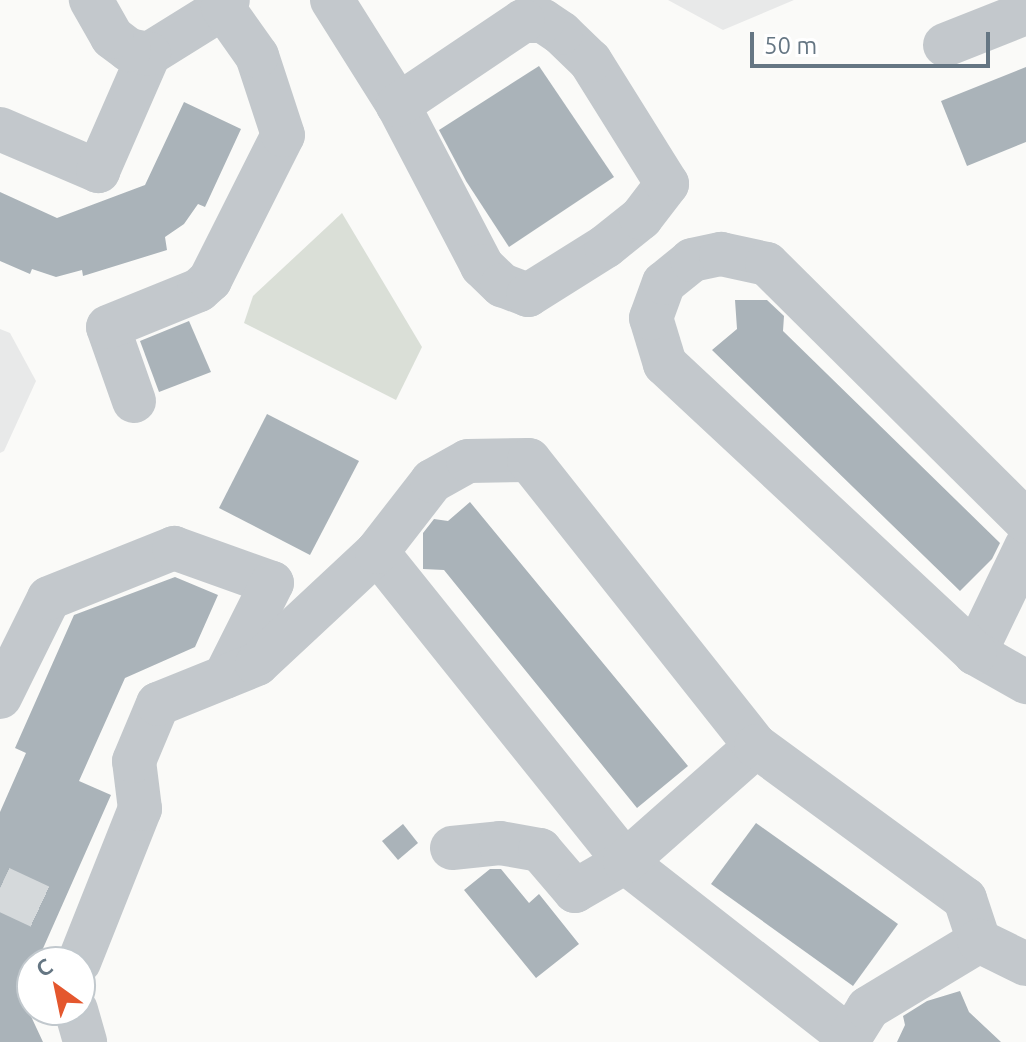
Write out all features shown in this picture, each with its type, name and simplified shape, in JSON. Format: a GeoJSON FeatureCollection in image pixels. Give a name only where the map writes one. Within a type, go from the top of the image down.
{"type":"FeatureCollection","features":[{"type":"Feature","properties":{"kind":"street"},"geometry":{"type":"LineString","coordinates":[[91,0],[112,37],[129,50],[149,54]]}},
{"type":"Feature","properties":{"kind":"street"},"geometry":{"type":"LineString","coordinates":[[332,0],[398,105],[482,266],[502,285],[528,295],[606,246],[641,218],[667,184],[590,61],[561,33],[543,21],[523,21],[398,105]]}},
{"type":"Feature","properties":{"kind":"street"},"geometry":{"type":"LineString","coordinates":[[0,129],[98,171],[149,54],[225,4],[257,56],[283,135],[210,280],[199,290],[108,327],[134,401]]}},
{"type":"Feature","properties":{"kind":"street"},"geometry":{"type":"LineString","coordinates":[[945,45],[1026,13]]}},
{"type":"Feature","properties":{"kind":"street"},"geometry":{"type":"LineString","coordinates":[[1026,521],[767,264],[721,254],[692,260],[664,283],[651,318],[665,364],[975,653],[1026,682]]}},
{"type":"Feature","properties":{"kind":"street"},"geometry":{"type":"LineString","coordinates":[[76,936],[140,809],[134,761],[158,704],[257,664],[377,552],[432,481],[468,461],[529,460],[756,746],[965,899],[979,941],[1026,964]]}},
{"type":"Feature","properties":{"kind":"street"},"geometry":{"type":"LineString","coordinates":[[975,653],[1026,547]]}},
{"type":"Feature","properties":{"kind":"street"},"geometry":{"type":"LineString","coordinates":[[0,697],[49,598],[174,548],[272,583],[225,677]]}},
{"type":"Feature","properties":{"kind":"street"},"geometry":{"type":"LineString","coordinates":[[377,552],[625,862],[848,1040],[868,1008],[979,941]]}},
{"type":"Feature","properties":{"kind":"street"},"geometry":{"type":"LineString","coordinates":[[452,848],[500,843],[540,850],[575,891],[625,862],[756,746]]}},
{"type":"Feature","properties":{"kind":"shaded area"},"geometry":{"type":"Polygon","coordinates":[[[668,0],[794,0],[723,30],[668,0]]]}},
{"type":"Feature","properties":{"kind":"shaded area"},"geometry":{"type":"Polygon","coordinates":[[[342,213],[422,347],[396,400],[244,323],[253,296],[342,213]]]}},
{"type":"Feature","properties":{"kind":"shaded area"},"geometry":{"type":"Polygon","coordinates":[[[0,329],[10,333],[36,381],[4,451],[0,453],[0,329]]]}},
{"type":"Feature","properties":{"kind":"building"},"geometry":{"type":"Polygon","coordinates":[[[539,66],[614,177],[509,247],[466,181],[439,130],[539,66]]]}},
{"type":"Feature","properties":{"kind":"building"},"geometry":{"type":"Polygon","coordinates":[[[1026,67],[1026,142],[967,166],[941,101],[1026,67]]]}},
{"type":"Feature","properties":{"kind":"building"},"geometry":{"type":"Polygon","coordinates":[[[184,102],[241,129],[205,207],[198,204],[184,224],[165,237],[167,250],[83,276],[82,270],[56,277],[32,269],[30,274],[0,261],[0,192],[57,218],[145,185],[184,102]]]}},
{"type":"Feature","properties":{"kind":"building"},"geometry":{"type":"Polygon","coordinates":[[[735,300],[767,300],[784,316],[783,331],[1000,543],[992,559],[960,591],[712,350],[737,329],[735,300]]]}},
{"type":"Feature","properties":{"kind":"building"},"geometry":{"type":"Polygon","coordinates":[[[189,321],[211,372],[159,392],[140,341],[189,321]]]}},
{"type":"Feature","properties":{"kind":"building"},"geometry":{"type":"Polygon","coordinates":[[[267,414],[359,461],[310,555],[219,508],[267,414]]]}},
{"type":"Feature","properties":{"kind":"building"},"geometry":{"type":"Polygon","coordinates":[[[470,502],[688,766],[637,808],[444,570],[423,569],[423,533],[434,519],[448,521],[470,502]]]}},
{"type":"Feature","properties":{"kind":"building"},"geometry":{"type":"Polygon","coordinates":[[[175,577],[218,595],[195,647],[125,678],[79,781],[111,795],[44,946],[16,946],[16,1026],[36,1026],[43,1042],[0,1042],[0,812],[26,753],[15,748],[74,615],[175,577]]]}},
{"type":"Feature","properties":{"kind":"building"},"geometry":{"type":"Polygon","coordinates":[[[756,823],[898,924],[853,986],[711,884],[756,823]]]}},
{"type":"Feature","properties":{"kind":"building"},"geometry":{"type":"Polygon","coordinates":[[[403,824],[418,843],[398,860],[382,841],[403,824]]]}},
{"type":"Feature","properties":{"kind":"building"},"geometry":{"type":"Polygon","coordinates":[[[490,869],[501,869],[529,903],[539,894],[579,944],[536,978],[464,890],[490,869]]]}},
{"type":"Feature","properties":{"kind":"building"},"geometry":{"type":"Polygon","coordinates":[[[960,991],[969,1012],[1001,1042],[897,1042],[905,1025],[903,1016],[927,1001],[960,991]]]}},
{"type":"Feature","properties":{"kind":"tunnel"},"geometry":{"type":"LineString","coordinates":[[0,888],[58,915]]}}]}
